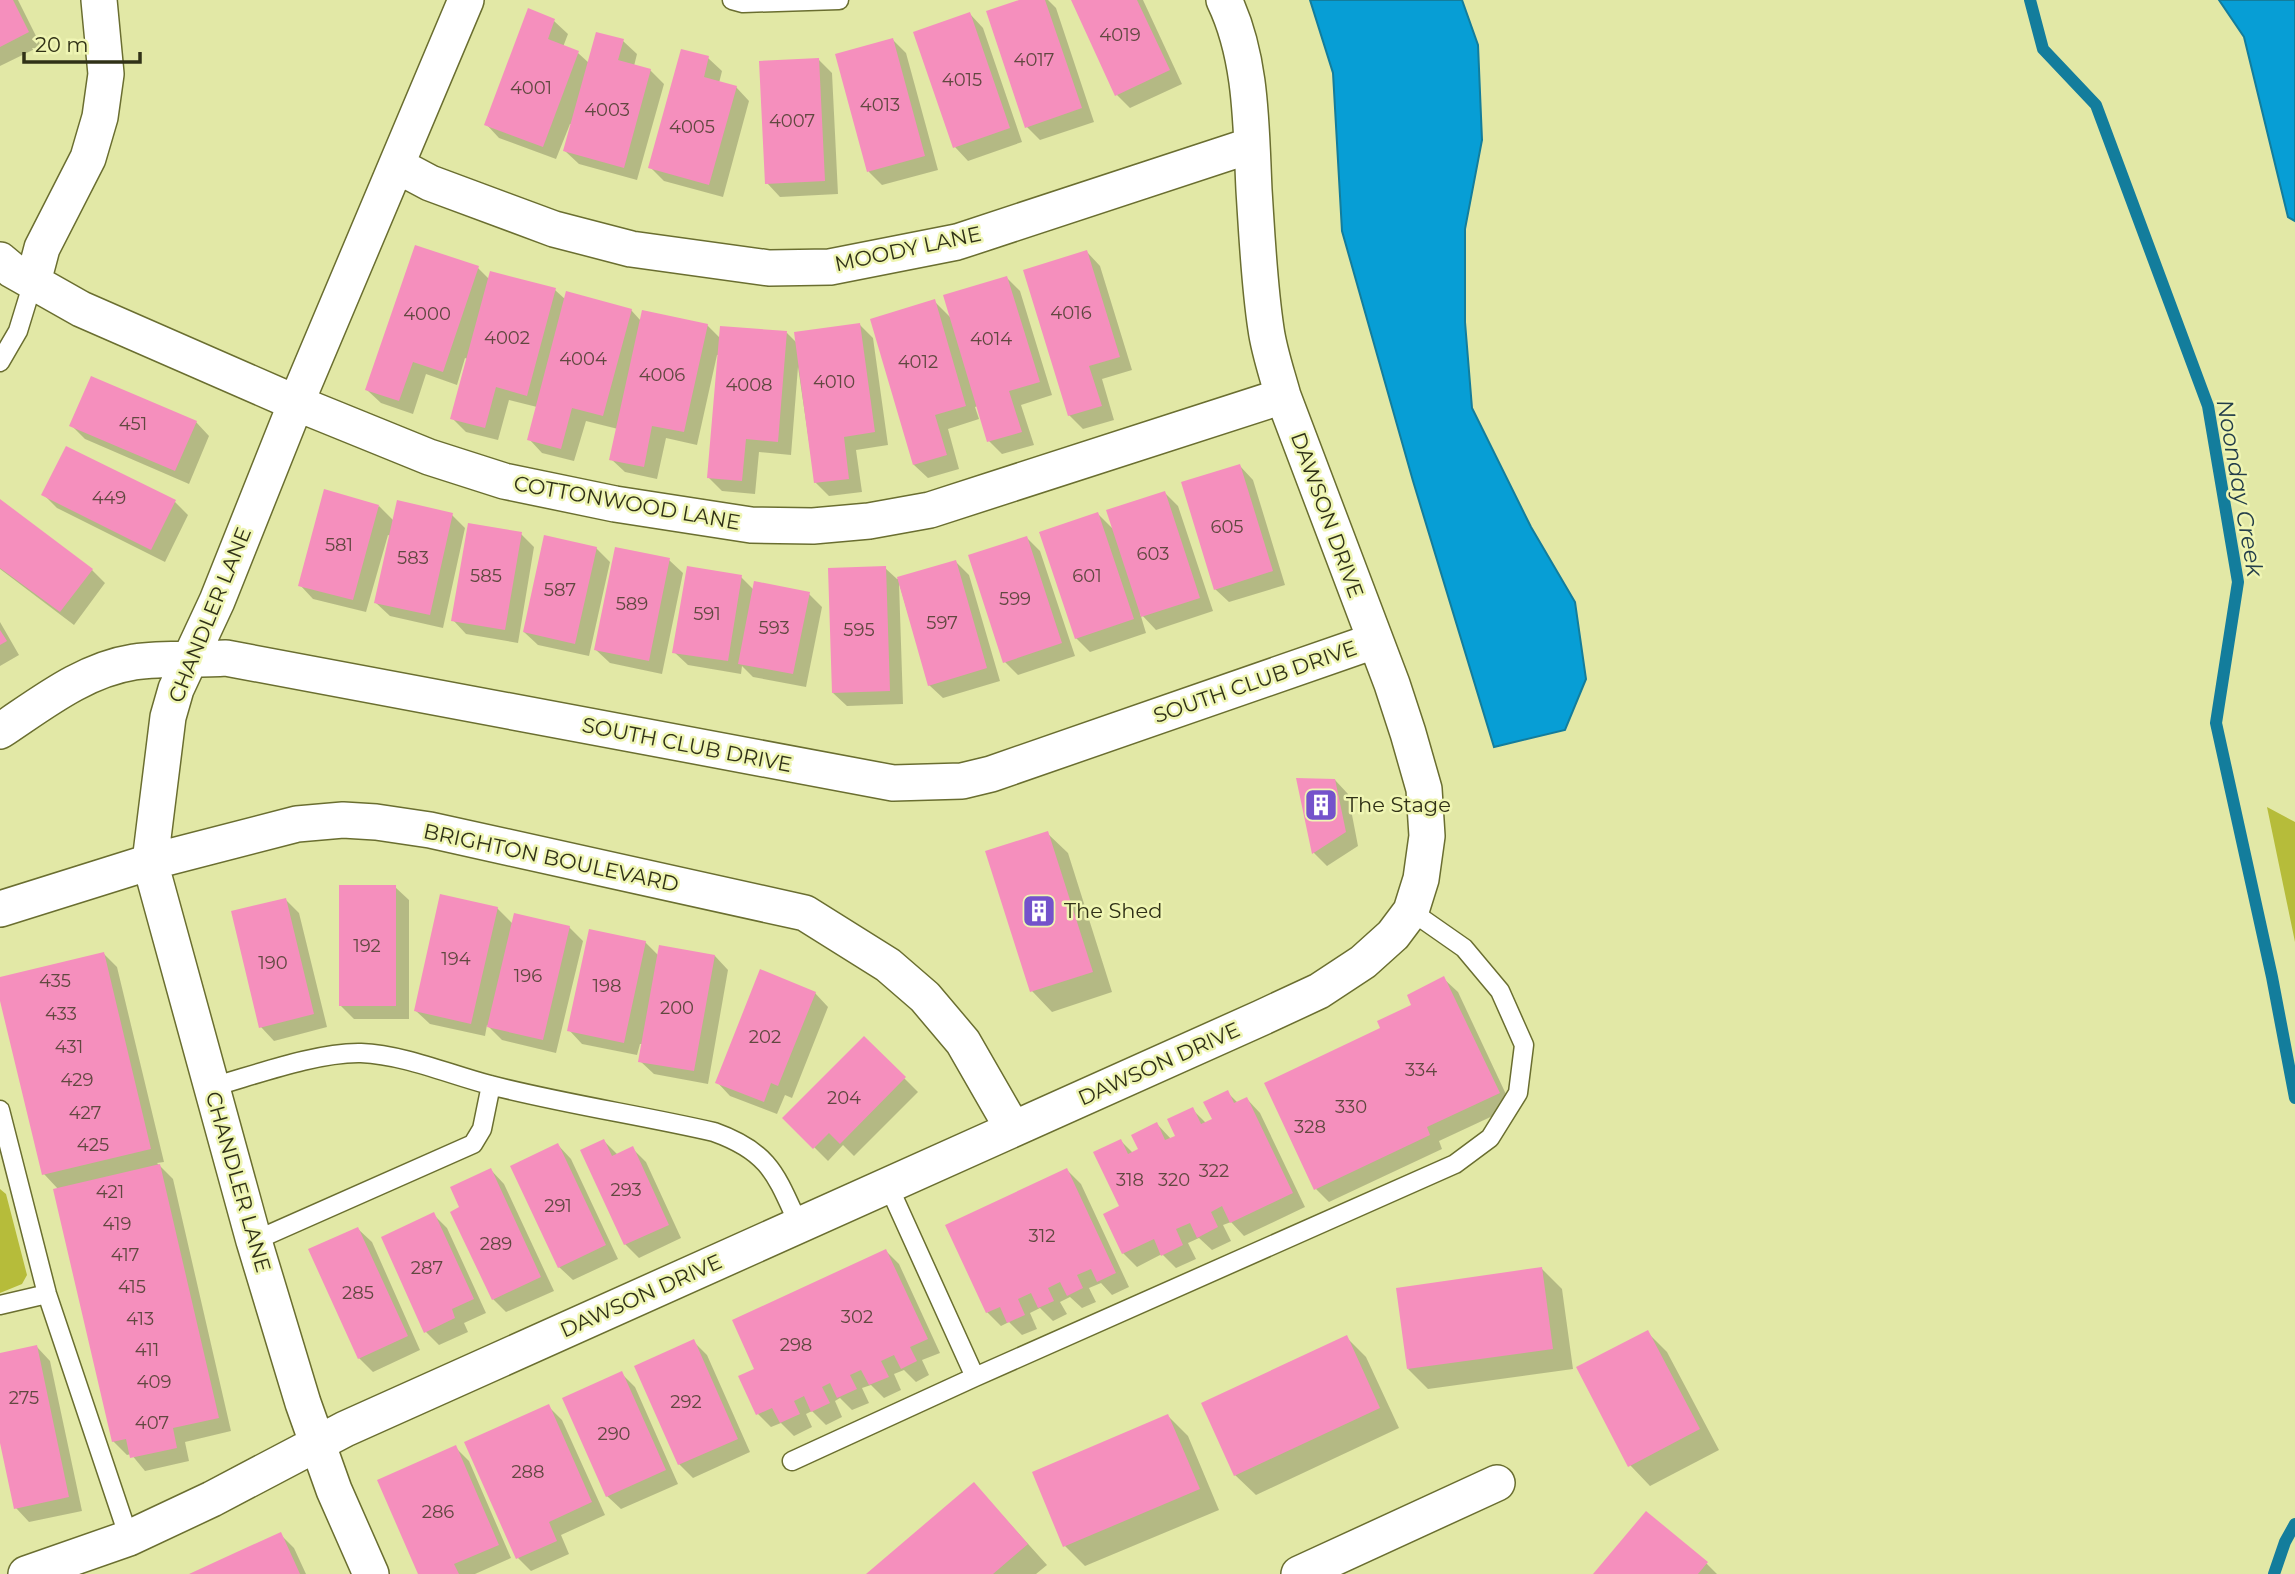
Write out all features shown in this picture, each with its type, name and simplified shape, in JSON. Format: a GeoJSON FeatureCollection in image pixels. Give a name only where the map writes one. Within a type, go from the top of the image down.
{"type":"FeatureCollection","features":[{"type":"Feature","properties":{"kind":"street"},"geometry":{"type":"LineString","coordinates":[[33,282],[42,248],[88,158],[100,117],[106,74],[99,0]]}},
{"type":"Feature","properties":{"kind":"street","name":"CHANDLER LANE"},"geometry":{"type":"LineString","coordinates":[[372,1574],[334,1490],[303,1403],[254,1241],[150,862],[168,717],[176,689],[217,601],[296,403],[466,0]]}},
{"type":"Feature","properties":{"kind":"street","name":"DAWSON DRIVE"},"geometry":{"type":"LineString","coordinates":[[26,1574],[129,1538],[212,1499],[318,1443],[1319,991],[1363,962],[1393,935],[1411,911],[1421,879],[1427,836],[1424,789],[1392,684],[1283,396],[1266,329],[1247,80],[1240,47],[1224,0]]}},
{"type":"Feature","properties":{"kind":"street","name":"MOODY LANE"},"geometry":{"type":"LineString","coordinates":[[398,166],[430,183],[554,229],[631,249],[769,268],[831,267],[957,242],[1252,145]]}},
{"type":"Feature","properties":{"kind":"street","name":"COTTONWOOD LANE"},"geometry":{"type":"LineString","coordinates":[[0,260],[12,270],[81,309],[296,403],[429,457],[504,481],[615,504],[751,525],[813,526],[869,521],[930,510],[1283,396]]}},
{"type":"Feature","properties":{"kind":"street","name":"SOUTH CLUB DRIVE"},"geometry":{"type":"LineString","coordinates":[[0,731],[61,690],[94,673],[133,662],[226,658],[892,783],[962,781],[991,774],[1374,641]]}},
{"type":"Feature","properties":{"kind":"street","name":"BRIGHTON BOULEVARD"},"geometry":{"type":"LineString","coordinates":[[0,909],[150,862],[298,824],[343,820],[430,830],[805,913],[888,965],[925,997],[963,1042],[1013,1129]]}},
{"type":"Feature","properties":{"kind":"street"},"geometry":{"type":"LineString","coordinates":[[1299,1574],[1497,1483]]}},
{"type":"Feature","properties":{"kind":"lane"},"geometry":{"type":"LineString","coordinates":[[739,1],[839,0]]}},
{"type":"Feature","properties":{"kind":"lane"},"geometry":{"type":"LineString","coordinates":[[0,362],[18,331],[33,282]]}},
{"type":"Feature","properties":{"kind":"lane"},"geometry":{"type":"LineString","coordinates":[[792,1461],[1455,1164],[1490,1138],[1518,1093],[1524,1045],[1500,991],[1464,947],[1411,911]]}},
{"type":"Feature","properties":{"kind":"lane"},"geometry":{"type":"LineString","coordinates":[[212,1087],[304,1062],[361,1053],[399,1059],[491,1085],[714,1132],[738,1140],[758,1155],[775,1174],[799,1225]]}},
{"type":"Feature","properties":{"kind":"lane"},"geometry":{"type":"LineString","coordinates":[[254,1241],[473,1144],[482,1129],[491,1085]]}},
{"type":"Feature","properties":{"kind":"lane"},"geometry":{"type":"LineString","coordinates":[[0,1110],[8,1171],[129,1538]]}},
{"type":"Feature","properties":{"kind":"lane"},"geometry":{"type":"LineString","coordinates":[[888,1185],[975,1377]]}},
{"type":"Feature","properties":{"kind":"lane"},"geometry":{"type":"LineString","coordinates":[[0,1305],[47,1294]]}},
{"type":"Feature","properties":{"kind":"shaded area"},"geometry":{"type":"Polygon","coordinates":[[[2267,807],[2295,822],[2295,942],[2267,807]]]}},
{"type":"Feature","properties":{"kind":"shaded area"},"geometry":{"type":"Polygon","coordinates":[[[0,1189],[6,1194],[27,1275],[22,1284],[0,1293],[0,1189]]]}},
{"type":"Feature","properties":{"kind":"water"},"geometry":{"type":"Polygon","coordinates":[[[1310,0],[1462,0],[1478,45],[1482,140],[1465,229],[1465,322],[1472,408],[1531,527],[1575,602],[1586,679],[1565,730],[1494,747],[1413,481],[1342,231],[1333,73],[1310,0]]]}},
{"type":"Feature","properties":{"kind":"water"},"geometry":{"type":"Polygon","coordinates":[[[2219,0],[2295,0],[2295,221],[2288,217],[2244,37],[2219,0]]]}},
{"type":"Feature","properties":{"kind":"building"},"geometry":{"type":"Polygon","coordinates":[[[0,0],[13,0],[29,32],[0,47],[0,0]]]}},
{"type":"Feature","properties":{"kind":"building"},"geometry":{"type":"Polygon","coordinates":[[[1019,0],[1045,0],[1082,108],[1025,128],[986,11],[1019,0]]]}},
{"type":"Feature","properties":{"kind":"building"},"geometry":{"type":"Polygon","coordinates":[[[1071,0],[1137,0],[1170,70],[1115,96],[1071,0]]]}},
{"type":"Feature","properties":{"kind":"building"},"geometry":{"type":"Polygon","coordinates":[[[528,8],[555,19],[548,39],[579,51],[543,147],[484,125],[528,8]]]}},
{"type":"Feature","properties":{"kind":"building"},"geometry":{"type":"Polygon","coordinates":[[[970,12],[1010,128],[953,148],[913,32],[970,12]]]}},
{"type":"Feature","properties":{"kind":"building"},"geometry":{"type":"Polygon","coordinates":[[[596,32],[624,39],[618,60],[651,69],[624,168],[563,151],[596,32]]]}},
{"type":"Feature","properties":{"kind":"building"},"geometry":{"type":"Polygon","coordinates":[[[893,38],[925,156],[867,172],[835,54],[893,38]]]}},
{"type":"Feature","properties":{"kind":"building"},"geometry":{"type":"Polygon","coordinates":[[[681,49],[709,56],[704,77],[737,86],[709,185],[648,168],[681,49]]]}},
{"type":"Feature","properties":{"kind":"building"},"geometry":{"type":"Polygon","coordinates":[[[819,58],[825,181],[765,184],[759,61],[819,58]]]}},
{"type":"Feature","properties":{"kind":"building"},"geometry":{"type":"Polygon","coordinates":[[[415,245],[479,266],[443,372],[413,362],[399,401],[365,390],[415,245]]]}},
{"type":"Feature","properties":{"kind":"building"},"geometry":{"type":"Polygon","coordinates":[[[1087,250],[1120,357],[1089,366],[1102,406],[1068,416],[1023,270],[1087,250]]]}},
{"type":"Feature","properties":{"kind":"building"},"geometry":{"type":"Polygon","coordinates":[[[490,271],[556,288],[527,396],[496,387],[485,428],[450,419],[490,271]]]}},
{"type":"Feature","properties":{"kind":"building"},"geometry":{"type":"Polygon","coordinates":[[[1007,276],[1040,382],[1009,391],[1022,432],[987,442],[943,295],[1007,276]]]}},
{"type":"Feature","properties":{"kind":"building"},"geometry":{"type":"Polygon","coordinates":[[[566,291],[632,309],[603,416],[572,408],[561,449],[527,440],[566,291]]]}},
{"type":"Feature","properties":{"kind":"building"},"geometry":{"type":"Polygon","coordinates":[[[935,299],[966,406],[935,415],[947,455],[913,465],[870,319],[935,299]]]}},
{"type":"Feature","properties":{"kind":"building"},"geometry":{"type":"Polygon","coordinates":[[[642,310],[708,324],[684,432],[652,426],[644,467],[609,460],[642,310]]]}},
{"type":"Feature","properties":{"kind":"building"},"geometry":{"type":"Polygon","coordinates":[[[860,323],[875,432],[844,437],[849,479],[814,483],[794,332],[860,323]]]}},
{"type":"Feature","properties":{"kind":"building"},"geometry":{"type":"Polygon","coordinates":[[[720,326],[787,331],[778,442],[746,439],[742,481],[707,478],[720,326]]]}},
{"type":"Feature","properties":{"kind":"building"},"geometry":{"type":"Polygon","coordinates":[[[91,376],[197,421],[175,471],[69,426],[91,376]]]}},
{"type":"Feature","properties":{"kind":"building"},"geometry":{"type":"Polygon","coordinates":[[[66,446],[176,500],[151,550],[41,495],[66,446]]]}},
{"type":"Feature","properties":{"kind":"building"},"geometry":{"type":"Polygon","coordinates":[[[1240,464],[1273,571],[1214,590],[1181,482],[1240,464]]]}},
{"type":"Feature","properties":{"kind":"building"},"geometry":{"type":"Polygon","coordinates":[[[324,489],[379,505],[353,600],[298,586],[324,489]]]}},
{"type":"Feature","properties":{"kind":"building"},"geometry":{"type":"Polygon","coordinates":[[[1165,491],[1200,598],[1141,617],[1106,510],[1165,491]]]}},
{"type":"Feature","properties":{"kind":"building"},"geometry":{"type":"Polygon","coordinates":[[[0,499],[93,569],[60,612],[0,568],[0,499]]]}},
{"type":"Feature","properties":{"kind":"building"},"geometry":{"type":"Polygon","coordinates":[[[397,500],[453,513],[430,615],[374,603],[397,500]]]}},
{"type":"Feature","properties":{"kind":"building"},"geometry":{"type":"Polygon","coordinates":[[[1098,512],[1134,619],[1075,639],[1039,532],[1098,512]]]}},
{"type":"Feature","properties":{"kind":"building"},"geometry":{"type":"Polygon","coordinates":[[[468,523],[522,532],[505,630],[451,621],[468,523]]]}},
{"type":"Feature","properties":{"kind":"building"},"geometry":{"type":"Polygon","coordinates":[[[544,535],[597,547],[575,644],[523,632],[544,535]]]}},
{"type":"Feature","properties":{"kind":"building"},"geometry":{"type":"Polygon","coordinates":[[[1027,536],[1062,643],[1003,663],[968,555],[1027,536]]]}},
{"type":"Feature","properties":{"kind":"building"},"geometry":{"type":"Polygon","coordinates":[[[615,547],[670,558],[649,661],[594,650],[615,547]]]}},
{"type":"Feature","properties":{"kind":"building"},"geometry":{"type":"Polygon","coordinates":[[[956,560],[987,668],[928,686],[897,577],[956,560]]]}},
{"type":"Feature","properties":{"kind":"building"},"geometry":{"type":"Polygon","coordinates":[[[687,566],[742,575],[728,661],[672,653],[687,566]]]}},
{"type":"Feature","properties":{"kind":"building"},"geometry":{"type":"Polygon","coordinates":[[[886,566],[890,691],[832,693],[828,568],[886,566]]]}},
{"type":"Feature","properties":{"kind":"building"},"geometry":{"type":"Polygon","coordinates":[[[754,581],[810,592],[793,674],[738,664],[754,581]]]}},
{"type":"Feature","properties":{"kind":"building"},"geometry":{"type":"Polygon","coordinates":[[[0,630],[7,641],[0,645],[0,630]]]}},
{"type":"Feature","properties":{"kind":"building","name":"The Stage"},"geometry":{"type":"Polygon","coordinates":[[[1296,778],[1335,779],[1346,832],[1312,854],[1296,778]]]}},
{"type":"Feature","properties":{"kind":"building","name":"The Shed"},"geometry":{"type":"Polygon","coordinates":[[[1048,831],[1093,972],[1030,992],[985,851],[1048,831]]]}},
{"type":"Feature","properties":{"kind":"building"},"geometry":{"type":"Polygon","coordinates":[[[339,885],[396,885],[396,1006],[339,1006],[339,885]]]}},
{"type":"Feature","properties":{"kind":"building"},"geometry":{"type":"Polygon","coordinates":[[[440,894],[498,907],[471,1024],[414,1011],[440,894]]]}},
{"type":"Feature","properties":{"kind":"building"},"geometry":{"type":"Polygon","coordinates":[[[286,898],[314,1014],[259,1028],[231,911],[286,898]]]}},
{"type":"Feature","properties":{"kind":"building"},"geometry":{"type":"Polygon","coordinates":[[[514,913],[570,926],[543,1040],[487,1027],[514,913]]]}},
{"type":"Feature","properties":{"kind":"building"},"geometry":{"type":"Polygon","coordinates":[[[589,929],[646,941],[624,1043],[567,1031],[589,929]]]}},
{"type":"Feature","properties":{"kind":"building"},"geometry":{"type":"Polygon","coordinates":[[[659,945],[715,955],[694,1071],[638,1062],[659,945]]]}},
{"type":"Feature","properties":{"kind":"building"},"geometry":{"type":"Polygon","coordinates":[[[104,952],[151,1149],[42,1175],[0,1001],[0,977],[104,952]]]}},
{"type":"Feature","properties":{"kind":"building"},"geometry":{"type":"Polygon","coordinates":[[[760,969],[816,992],[778,1086],[771,1083],[764,1102],[715,1083],[760,969]]]}},
{"type":"Feature","properties":{"kind":"building"},"geometry":{"type":"Polygon","coordinates":[[[1444,976],[1500,1093],[1427,1127],[1430,1135],[1314,1190],[1264,1083],[1380,1028],[1377,1021],[1411,1005],[1407,995],[1444,976]]]}},
{"type":"Feature","properties":{"kind":"building"},"geometry":{"type":"Polygon","coordinates":[[[864,1036],[906,1077],[840,1144],[829,1133],[813,1149],[782,1118],[864,1036]]]}},
{"type":"Feature","properties":{"kind":"building"},"geometry":{"type":"Polygon","coordinates":[[[1228,1090],[1234,1103],[1247,1097],[1293,1193],[1230,1223],[1222,1206],[1211,1212],[1218,1227],[1197,1238],[1190,1223],[1176,1229],[1183,1245],[1161,1256],[1154,1239],[1122,1254],[1103,1214],[1119,1206],[1093,1152],[1121,1139],[1128,1154],[1138,1149],[1131,1135],[1157,1122],[1165,1140],[1175,1136],[1167,1119],[1193,1107],[1201,1124],[1212,1119],[1203,1102],[1228,1090]]]}},
{"type":"Feature","properties":{"kind":"building"},"geometry":{"type":"Polygon","coordinates":[[[604,1139],[612,1156],[633,1146],[669,1225],[624,1245],[580,1150],[604,1139]]]}},
{"type":"Feature","properties":{"kind":"building"},"geometry":{"type":"Polygon","coordinates":[[[558,1143],[606,1245],[558,1268],[510,1166],[558,1143]]]}},
{"type":"Feature","properties":{"kind":"building"},"geometry":{"type":"Polygon","coordinates":[[[160,1164],[219,1418],[173,1428],[177,1448],[130,1458],[126,1439],[112,1442],[53,1189],[160,1164]]]}},
{"type":"Feature","properties":{"kind":"building"},"geometry":{"type":"Polygon","coordinates":[[[491,1168],[541,1277],[492,1300],[450,1212],[459,1207],[450,1187],[491,1168]]]}},
{"type":"Feature","properties":{"kind":"building"},"geometry":{"type":"Polygon","coordinates":[[[1067,1168],[1116,1273],[1097,1282],[1091,1269],[1077,1275],[1083,1288],[1067,1296],[1060,1282],[1048,1288],[1054,1301],[1038,1308],[1031,1293],[1018,1299],[1025,1315],[1007,1323],[1000,1307],[986,1313],[945,1225],[1067,1168]]]}},
{"type":"Feature","properties":{"kind":"building"},"geometry":{"type":"Polygon","coordinates":[[[434,1212],[474,1299],[452,1309],[455,1318],[424,1333],[381,1237],[434,1212]]]}},
{"type":"Feature","properties":{"kind":"building"},"geometry":{"type":"Polygon","coordinates":[[[358,1227],[408,1336],[358,1359],[308,1249],[358,1227]]]}},
{"type":"Feature","properties":{"kind":"building"},"geometry":{"type":"Polygon","coordinates":[[[886,1249],[928,1339],[910,1347],[917,1361],[901,1369],[894,1355],[881,1361],[889,1377],[869,1385],[861,1370],[850,1375],[857,1389],[837,1398],[830,1383],[822,1387],[830,1403],[811,1412],[804,1396],[794,1401],[800,1414],[780,1423],[772,1408],[756,1415],[738,1376],[754,1369],[732,1320],[886,1249]]]}},
{"type":"Feature","properties":{"kind":"building"},"geometry":{"type":"Polygon","coordinates":[[[1542,1267],[1553,1349],[1407,1369],[1396,1288],[1542,1267]]]}},
{"type":"Feature","properties":{"kind":"building"},"geometry":{"type":"Polygon","coordinates":[[[1648,1330],[1700,1429],[1628,1467],[1576,1367],[1648,1330]]]}},
{"type":"Feature","properties":{"kind":"building"},"geometry":{"type":"Polygon","coordinates":[[[1347,1335],[1380,1408],[1234,1476],[1201,1403],[1347,1335]]]}},
{"type":"Feature","properties":{"kind":"building"},"geometry":{"type":"Polygon","coordinates":[[[694,1339],[738,1439],[678,1465],[634,1366],[694,1339]]]}},
{"type":"Feature","properties":{"kind":"building"},"geometry":{"type":"Polygon","coordinates":[[[37,1345],[69,1497],[14,1509],[0,1443],[0,1353],[37,1345]]]}},
{"type":"Feature","properties":{"kind":"building"},"geometry":{"type":"Polygon","coordinates":[[[622,1371],[666,1470],[606,1497],[562,1398],[622,1371]]]}},
{"type":"Feature","properties":{"kind":"building"},"geometry":{"type":"Polygon","coordinates":[[[549,1404],[592,1502],[549,1522],[557,1541],[516,1559],[464,1442],[549,1404]]]}},
{"type":"Feature","properties":{"kind":"building"},"geometry":{"type":"Polygon","coordinates":[[[1168,1414],[1200,1489],[1063,1547],[1032,1472],[1168,1414]]]}},
{"type":"Feature","properties":{"kind":"building"},"geometry":{"type":"Polygon","coordinates":[[[456,1445],[499,1545],[454,1564],[459,1574],[418,1574],[377,1480],[456,1445]]]}},
{"type":"Feature","properties":{"kind":"building"},"geometry":{"type":"Polygon","coordinates":[[[974,1482],[1028,1544],[993,1574],[866,1574],[974,1482]]]}},
{"type":"Feature","properties":{"kind":"building"},"geometry":{"type":"Polygon","coordinates":[[[1646,1511],[1708,1562],[1698,1574],[1593,1574],[1646,1511]]]}},
{"type":"Feature","properties":{"kind":"building"},"geometry":{"type":"Polygon","coordinates":[[[281,1532],[300,1574],[189,1574],[239,1551],[281,1532]]]}},
{"type":"Feature","properties":{"kind":"waterway","name":"Noonday Creek"},"geometry":{"type":"LineString","coordinates":[[2030,0],[2043,49],[2096,105],[2208,406],[2238,582],[2216,723],[2272,977],[2295,1098]]}},
{"type":"Feature","properties":{"kind":"waterway","name":"Noonday Creek"},"geometry":{"type":"LineString","coordinates":[[2274,1574],[2285,1542],[2295,1524]]}},
{"type":"Feature","properties":{"kind":"place","name":"The Stage"},"geometry":{"type":"Point","coordinates":[1321,805]}},
{"type":"Feature","properties":{"kind":"place","name":"The Shed"},"geometry":{"type":"Point","coordinates":[1039,911]}}]}
